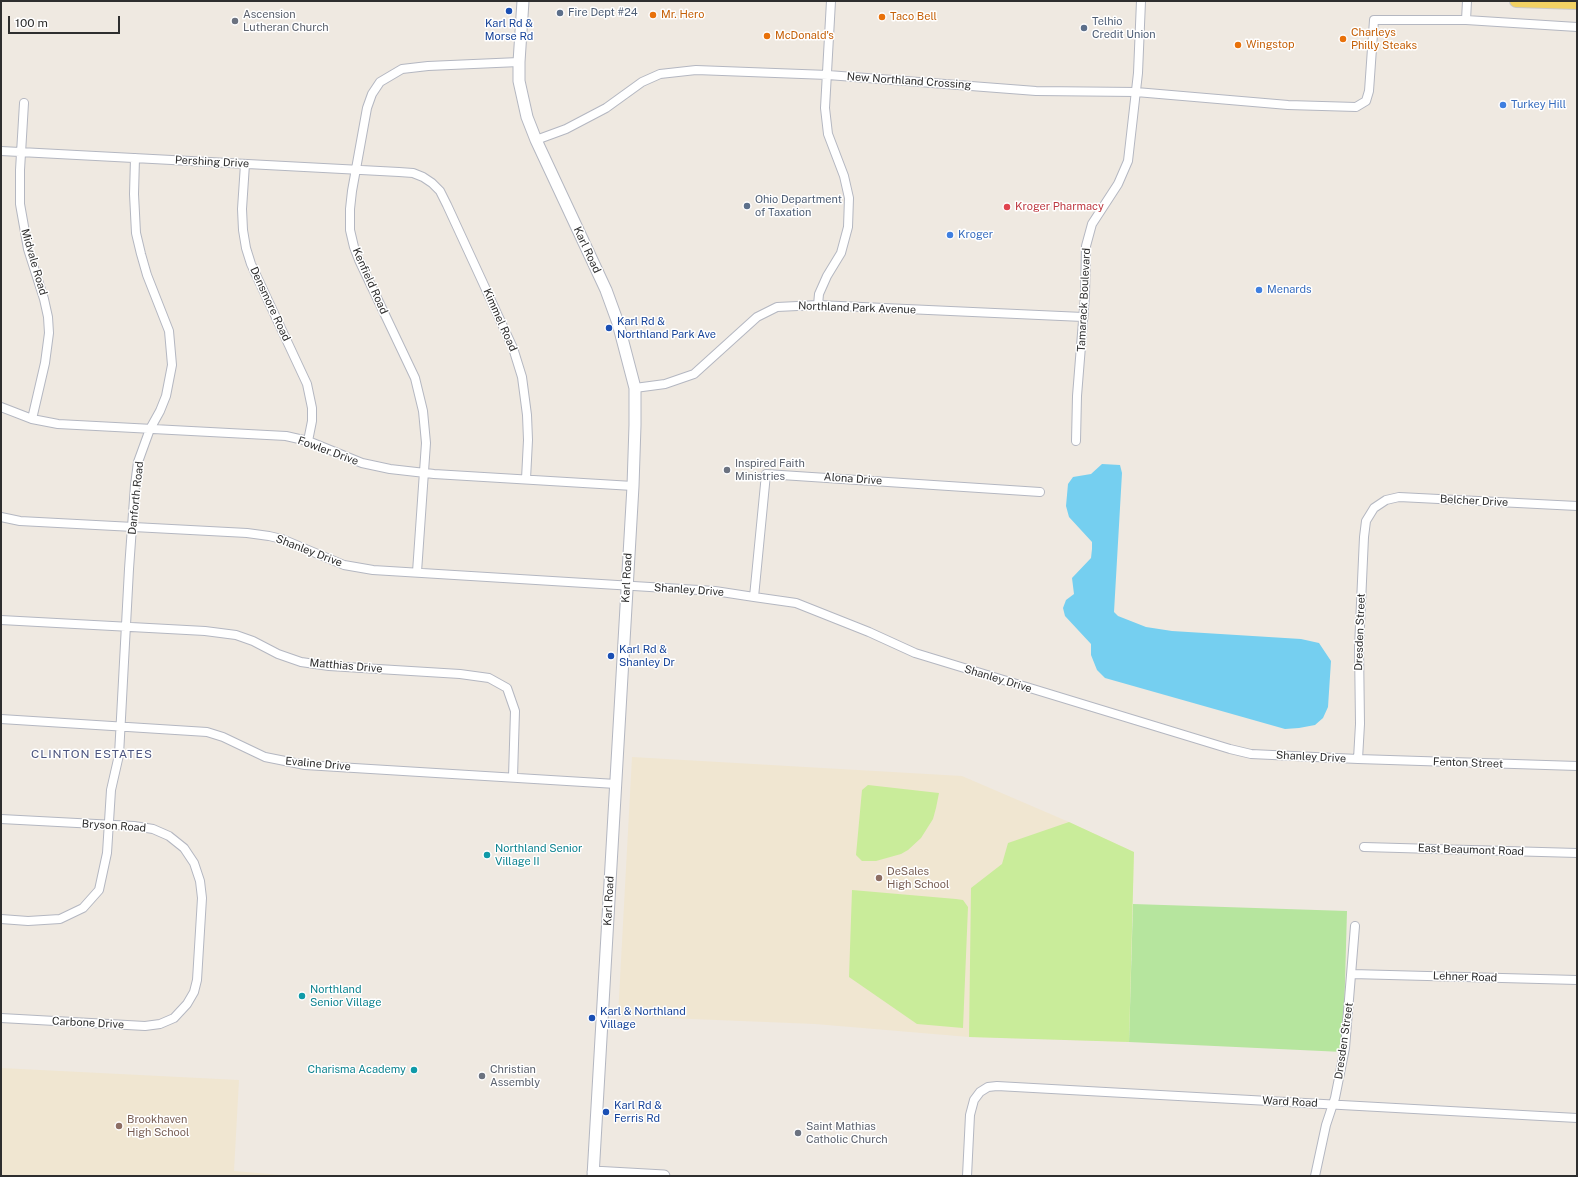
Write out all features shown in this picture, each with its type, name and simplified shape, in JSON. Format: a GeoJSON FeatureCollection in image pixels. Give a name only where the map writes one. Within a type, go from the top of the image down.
{"type":"FeatureCollection","features":[{"type":"Feature","properties":{"kind":"main road","name":"Karl Road"},"geometry":{"type":"LineString","coordinates":[[523,1],[519,81],[527,117],[536,140],[606,290],[618,323],[635,388],[633,486],[593,1174]]}},
{"type":"Feature","properties":{"kind":"main road"},"geometry":{"type":"LineString","coordinates":[[1516,1],[1577,3]]}},
{"type":"Feature","properties":{"kind":"main road"},"geometry":{"type":"LineString","coordinates":[[593,1174],[664,1176]]}},
{"type":"Feature","properties":{"kind":"street"},"geometry":{"type":"LineString","coordinates":[[818,305],[819,294],[826,276],[841,253],[848,227],[849,198],[844,176],[828,134],[826,108],[831,1]]}},
{"type":"Feature","properties":{"kind":"street","name":"Tamarack Boulevard"},"geometry":{"type":"LineString","coordinates":[[1076,441],[1085,296],[1086,246],[1092,224],[1118,184],[1128,161],[1136,92],[1141,1]]}},
{"type":"Feature","properties":{"kind":"street"},"geometry":{"type":"LineString","coordinates":[[1467,1],[1466,20],[1577,27]]}},
{"type":"Feature","properties":{"kind":"street","name":"New Northland Crossing"},"geometry":{"type":"LineString","coordinates":[[536,140],[566,129],[601,111],[642,82],[660,74],[696,70],[828,76],[1036,91],[1136,92],[1300,105],[1356,107],[1366,101],[1369,91],[1374,20],[1466,20]]}},
{"type":"Feature","properties":{"kind":"street","name":"Kenfield Road"},"geometry":{"type":"LineString","coordinates":[[417,572],[424,473],[425,421],[418,389],[406,358],[354,247],[349,221],[367,108],[369,101],[380,82],[402,69],[425,66],[519,62]]}},
{"type":"Feature","properties":{"kind":"street","name":"Midvale Road"},"geometry":{"type":"LineString","coordinates":[[24,103],[20,204],[28,249],[44,299],[48,317],[49,333],[45,363],[32,419]]}},
{"type":"Feature","properties":{"kind":"street","name":"Pershing Drive"},"geometry":{"type":"LineString","coordinates":[[1,151],[413,173],[423,177]]}},
{"type":"Feature","properties":{"kind":"street","name":"Danforth Road"},"geometry":{"type":"LineString","coordinates":[[1,919],[28,921],[60,918],[83,908],[99,890],[107,852],[111,790],[119,755],[126,627],[138,462],[150,429],[166,396],[170,383],[172,358],[169,331],[147,275],[140,254],[136,233],[134,194],[135,158]]}},
{"type":"Feature","properties":{"kind":"street","name":"Densmore Road"},"geometry":{"type":"LineString","coordinates":[[245,164],[242,209],[246,248],[254,271],[307,384],[312,408],[312,421],[308,441]]}},
{"type":"Feature","properties":{"kind":"street","name":"Kimmel Road"},"geometry":{"type":"LineString","coordinates":[[423,177],[440,191],[513,348],[522,377],[527,415],[528,440],[526,479]]}},
{"type":"Feature","properties":{"kind":"street","name":"Northland Park Avenue"},"geometry":{"type":"LineString","coordinates":[[635,388],[665,384],[694,374],[757,317],[777,307],[818,305],[1083,317]]}},
{"type":"Feature","properties":{"kind":"street","name":"Fowler Drive"},"geometry":{"type":"LineString","coordinates":[[1,407],[32,419],[58,424],[272,435],[308,441],[362,463],[390,469],[424,473],[633,486]]}},
{"type":"Feature","properties":{"kind":"street","name":"Alona Drive"},"geometry":{"type":"LineString","coordinates":[[754,597],[766,474],[1040,492]]}},
{"type":"Feature","properties":{"kind":"street","name":"Belcher Drive"},"geometry":{"type":"LineString","coordinates":[[1374,508],[1386,500],[1399,497],[1577,506]]}},
{"type":"Feature","properties":{"kind":"street","name":"Dresden Street"},"geometry":{"type":"LineString","coordinates":[[1358,759],[1360,724],[1358,647],[1364,537],[1366,521],[1374,508]]}},
{"type":"Feature","properties":{"kind":"street","name":"Shanley Drive"},"geometry":{"type":"LineString","coordinates":[[1,517],[20,521],[247,533],[269,536],[282,539],[344,565],[373,570],[715,590],[796,603],[869,632],[915,653],[1230,750],[1251,754],[1358,759]]}},
{"type":"Feature","properties":{"kind":"street","name":"Matthias Drive"},"geometry":{"type":"LineString","coordinates":[[1,620],[205,631],[236,635],[253,641],[278,654],[301,662],[328,666],[460,674],[489,678],[507,688],[514,711],[512,777]]}},
{"type":"Feature","properties":{"kind":"street","name":"Evaline Drive"},"geometry":{"type":"LineString","coordinates":[[1,720],[207,732],[223,737],[265,757],[305,765],[616,784]]}},
{"type":"Feature","properties":{"kind":"street","name":"Fenton Street"},"geometry":{"type":"LineString","coordinates":[[1358,759],[1577,766]]}},
{"type":"Feature","properties":{"kind":"street","name":"Bryson Road"},"geometry":{"type":"LineString","coordinates":[[1,819],[134,826],[153,829],[169,836],[184,848],[194,863],[200,881],[202,898],[197,980],[194,992],[188,1004],[174,1018]]}},
{"type":"Feature","properties":{"kind":"street","name":"East Beaumont Road"},"geometry":{"type":"LineString","coordinates":[[1364,847],[1577,853]]}},
{"type":"Feature","properties":{"kind":"street","name":"Dresden Street"},"geometry":{"type":"LineString","coordinates":[[1315,1176],[1345,1048],[1355,926]]}},
{"type":"Feature","properties":{"kind":"street","name":"Lehner Road"},"geometry":{"type":"LineString","coordinates":[[1352,974],[1577,980]]}},
{"type":"Feature","properties":{"kind":"street","name":"Carbone Drive"},"geometry":{"type":"LineString","coordinates":[[1,1018],[145,1026],[160,1024],[174,1018]]}},
{"type":"Feature","properties":{"kind":"street","name":"Ward Road"},"geometry":{"type":"LineString","coordinates":[[967,1176],[970,1115],[974,1100],[980,1092],[988,1087],[1003,1086],[1577,1118]]}},
{"type":"Feature","properties":{"kind":"shaded area","name":"DeSales High School"},"geometry":{"type":"Polygon","coordinates":[[[632,757],[962,776],[1134,852],[1129,1042],[969,1037],[815,1024],[618,1016],[632,757]]]}},
{"type":"Feature","properties":{"kind":"shaded area","name":"Brookhaven High School"},"geometry":{"type":"Polygon","coordinates":[[[1,1068],[239,1080],[234,1171],[293,1176],[1,1176],[1,1068]]]}},
{"type":"Feature","properties":{"kind":"green space"},"geometry":{"type":"Polygon","coordinates":[[[868,785],[939,793],[933,819],[921,838],[908,850],[901,854],[876,861],[862,861],[856,855],[862,790],[868,785]]]}},
{"type":"Feature","properties":{"kind":"green space"},"geometry":{"type":"Polygon","coordinates":[[[1069,822],[1134,852],[1129,1042],[969,1037],[971,888],[1002,864],[1008,843],[1069,822]]]}},
{"type":"Feature","properties":{"kind":"green space"},"geometry":{"type":"Polygon","coordinates":[[[852,890],[963,900],[968,907],[963,1028],[917,1024],[849,977],[852,890]]]}},
{"type":"Feature","properties":{"kind":"green space"},"geometry":{"type":"Polygon","coordinates":[[[1133,904],[1347,911],[1343,1052],[1129,1042],[1133,904]]]}},
{"type":"Feature","properties":{"kind":"water"},"geometry":{"type":"Polygon","coordinates":[[[1102,464],[1120,465],[1122,473],[1114,612],[1118,616],[1146,627],[1172,631],[1301,639],[1319,643],[1331,661],[1328,707],[1323,718],[1315,725],[1285,729],[1105,678],[1097,670],[1091,655],[1091,644],[1065,616],[1063,608],[1066,600],[1074,594],[1072,578],[1091,558],[1092,549],[1092,542],[1069,517],[1066,506],[1068,484],[1073,477],[1091,474],[1102,464]]]}},
{"type":"Feature","properties":{"kind":"place","name":"Karl Rd & Morse Rd"},"geometry":{"type":"Point","coordinates":[509,11]}},
{"type":"Feature","properties":{"kind":"place","name":"Fire Dept #24"},"geometry":{"type":"Point","coordinates":[560,13]}},
{"type":"Feature","properties":{"kind":"place","name":"Mr. Hero"},"geometry":{"type":"Point","coordinates":[653,15]}},
{"type":"Feature","properties":{"kind":"place","name":"Taco Bell"},"geometry":{"type":"Point","coordinates":[882,17]}},
{"type":"Feature","properties":{"kind":"place","name":"Ascension Lutheran Church"},"geometry":{"type":"Point","coordinates":[235,21]}},
{"type":"Feature","properties":{"kind":"place","name":"Telhio Credit Union"},"geometry":{"type":"Point","coordinates":[1084,28]}},
{"type":"Feature","properties":{"kind":"place","name":"McDonald's"},"geometry":{"type":"Point","coordinates":[767,36]}},
{"type":"Feature","properties":{"kind":"place","name":"Charleys Philly Steaks"},"geometry":{"type":"Point","coordinates":[1343,39]}},
{"type":"Feature","properties":{"kind":"place","name":"Wingstop"},"geometry":{"type":"Point","coordinates":[1238,45]}},
{"type":"Feature","properties":{"kind":"place","name":"Turkey Hill"},"geometry":{"type":"Point","coordinates":[1503,105]}},
{"type":"Feature","properties":{"kind":"place","name":"Ohio Department of Taxation"},"geometry":{"type":"Point","coordinates":[747,206]}},
{"type":"Feature","properties":{"kind":"place","name":"Kroger Pharmacy"},"geometry":{"type":"Point","coordinates":[1007,207]}},
{"type":"Feature","properties":{"kind":"place","name":"Kroger"},"geometry":{"type":"Point","coordinates":[950,235]}},
{"type":"Feature","properties":{"kind":"place","name":"Menards"},"geometry":{"type":"Point","coordinates":[1259,290]}},
{"type":"Feature","properties":{"kind":"place","name":"Karl Rd & Northland Park Ave"},"geometry":{"type":"Point","coordinates":[609,328]}},
{"type":"Feature","properties":{"kind":"place","name":"Inspired Faith Ministries"},"geometry":{"type":"Point","coordinates":[727,470]}},
{"type":"Feature","properties":{"kind":"place","name":"Karl Rd & Shanley Dr"},"geometry":{"type":"Point","coordinates":[611,656]}},
{"type":"Feature","properties":{"kind":"place","name":"Northland Senior Village II"},"geometry":{"type":"Point","coordinates":[487,855]}},
{"type":"Feature","properties":{"kind":"place","name":"DeSales High School"},"geometry":{"type":"Point","coordinates":[879,878]}},
{"type":"Feature","properties":{"kind":"place","name":"Northland Senior Village"},"geometry":{"type":"Point","coordinates":[302,996]}},
{"type":"Feature","properties":{"kind":"place","name":"Karl & Northland Village"},"geometry":{"type":"Point","coordinates":[592,1018]}},
{"type":"Feature","properties":{"kind":"place","name":"Charisma Academy"},"geometry":{"type":"Point","coordinates":[414,1070]}},
{"type":"Feature","properties":{"kind":"place","name":"Christian Assembly"},"geometry":{"type":"Point","coordinates":[482,1076]}},
{"type":"Feature","properties":{"kind":"place","name":"Karl Rd & Ferris Rd"},"geometry":{"type":"Point","coordinates":[606,1112]}},
{"type":"Feature","properties":{"kind":"place","name":"Brookhaven High School"},"geometry":{"type":"Point","coordinates":[119,1126]}},
{"type":"Feature","properties":{"kind":"place","name":"Saint Mathias Catholic Church"},"geometry":{"type":"Point","coordinates":[798,1133]}},
{"type":"Feature","properties":{"kind":"district","name":"CLINTON ESTATES"},"geometry":{"type":"Point","coordinates":[92,754]}}]}
